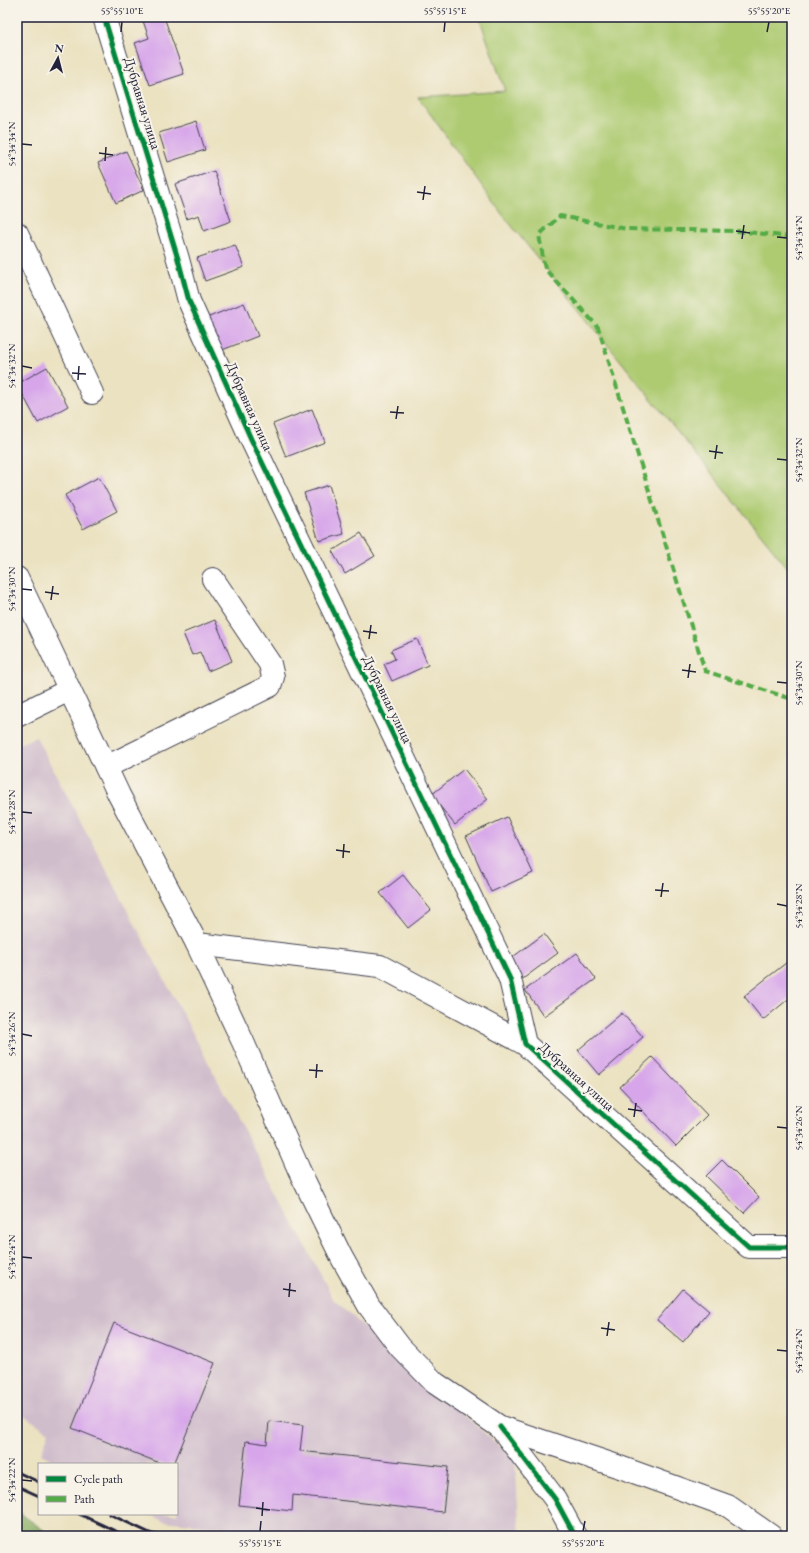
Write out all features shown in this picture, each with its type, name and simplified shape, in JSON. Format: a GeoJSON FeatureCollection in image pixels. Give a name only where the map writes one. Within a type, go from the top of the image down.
{"type":"FeatureCollection","features":[{"type":"Feature","properties":{"kind":"street","name":"Дубравная улица"},"geometry":{"type":"LineString","coordinates":[[104,17],[178,259],[189,301],[254,446],[510,979],[525,1044],[748,1247],[792,1247]]}},
{"type":"Feature","properties":{"kind":"street"},"geometry":{"type":"LineString","coordinates":[[17,233],[92,393]]}},
{"type":"Feature","properties":{"kind":"street"},"geometry":{"type":"LineString","coordinates":[[17,578],[119,795],[197,944],[243,1042],[299,1170],[342,1258],[369,1306],[400,1347],[435,1383],[500,1427],[617,1466],[728,1506],[771,1536]]}},
{"type":"Feature","properties":{"kind":"street"},"geometry":{"type":"LineString","coordinates":[[106,767],[270,686],[273,677],[270,664],[213,579]]}},
{"type":"Feature","properties":{"kind":"street"},"geometry":{"type":"LineString","coordinates":[[17,716],[70,690]]}},
{"type":"Feature","properties":{"kind":"street"},"geometry":{"type":"LineString","coordinates":[[197,944],[380,966],[525,1044]]}},
{"type":"Feature","properties":{"kind":"street"},"geometry":{"type":"LineString","coordinates":[[500,1427],[555,1499],[575,1536]]}},
{"type":"Feature","properties":{"kind":"shaded area"},"geometry":{"type":"Polygon","coordinates":[[[36,737],[334,1300],[515,1460],[520,1536],[317,1536],[163,1521],[152,1515],[178,1515],[178,1463],[57,1463],[41,1454],[49,1432],[17,1411],[17,745],[36,737]]]}},
{"type":"Feature","properties":{"kind":"green space"},"geometry":{"type":"Polygon","coordinates":[[[479,17],[792,17],[792,573],[502,214],[418,97],[505,91],[479,17]]]}},
{"type":"Feature","properties":{"kind":"green space"},"geometry":{"type":"Polygon","coordinates":[[[17,1511],[52,1536],[17,1536],[17,1511]]]}},
{"type":"Feature","properties":{"kind":"building"},"geometry":{"type":"Polygon","coordinates":[[[164,17],[184,74],[150,85],[135,43],[149,38],[142,18],[164,17]]]}},
{"type":"Feature","properties":{"kind":"building"},"geometry":{"type":"Polygon","coordinates":[[[196,121],[205,150],[168,162],[159,133],[196,121]]]}},
{"type":"Feature","properties":{"kind":"building"},"geometry":{"type":"Polygon","coordinates":[[[126,151],[144,190],[116,203],[98,163],[126,151]]]}},
{"type":"Feature","properties":{"kind":"building"},"geometry":{"type":"Polygon","coordinates":[[[214,171],[231,221],[204,231],[199,215],[187,219],[175,184],[214,171]]]}},
{"type":"Feature","properties":{"kind":"building"},"geometry":{"type":"Polygon","coordinates":[[[235,245],[244,267],[205,281],[197,258],[235,245]]]}},
{"type":"Feature","properties":{"kind":"building"},"geometry":{"type":"Polygon","coordinates":[[[244,303],[258,336],[217,352],[204,319],[244,303]]]}},
{"type":"Feature","properties":{"kind":"building"},"geometry":{"type":"Polygon","coordinates":[[[47,367],[68,406],[38,423],[17,384],[47,367]]]}},
{"type":"Feature","properties":{"kind":"building"},"geometry":{"type":"Polygon","coordinates":[[[312,409],[325,442],[286,457],[273,424],[312,409]]]}},
{"type":"Feature","properties":{"kind":"building"},"geometry":{"type":"Polygon","coordinates":[[[99,477],[117,511],[83,529],[65,495],[99,477]]]}},
{"type":"Feature","properties":{"kind":"building"},"geometry":{"type":"Polygon","coordinates":[[[329,485],[344,534],[319,541],[304,493],[329,485]]]}},
{"type":"Feature","properties":{"kind":"building"},"geometry":{"type":"Polygon","coordinates":[[[361,533],[375,556],[345,574],[332,551],[361,533]]]}},
{"type":"Feature","properties":{"kind":"building"},"geometry":{"type":"Polygon","coordinates":[[[215,620],[232,661],[208,671],[200,652],[192,655],[183,633],[215,620]]]}},
{"type":"Feature","properties":{"kind":"building"},"geometry":{"type":"Polygon","coordinates":[[[417,639],[428,665],[392,681],[384,664],[395,659],[391,650],[417,639]]]}},
{"type":"Feature","properties":{"kind":"building"},"geometry":{"type":"Polygon","coordinates":[[[464,769],[488,799],[455,825],[431,795],[464,769]]]}},
{"type":"Feature","properties":{"kind":"building"},"geometry":{"type":"Polygon","coordinates":[[[507,817],[533,873],[491,892],[466,836],[507,817]]]}},
{"type":"Feature","properties":{"kind":"building"},"geometry":{"type":"Polygon","coordinates":[[[403,875],[431,910],[408,928],[380,893],[403,875]]]}},
{"type":"Feature","properties":{"kind":"building"},"geometry":{"type":"Polygon","coordinates":[[[544,934],[558,953],[520,981],[506,962],[544,934]]]}},
{"type":"Feature","properties":{"kind":"building"},"geometry":{"type":"Polygon","coordinates":[[[577,953],[596,979],[544,1016],[525,990],[577,953]]]}},
{"type":"Feature","properties":{"kind":"building"},"geometry":{"type":"Polygon","coordinates":[[[791,959],[792,996],[763,1020],[744,996],[791,959]]]}},
{"type":"Feature","properties":{"kind":"building"},"geometry":{"type":"Polygon","coordinates":[[[622,1013],[643,1037],[599,1075],[578,1050],[622,1013]]]}},
{"type":"Feature","properties":{"kind":"building"},"geometry":{"type":"Polygon","coordinates":[[[652,1057],[707,1115],[676,1146],[620,1087],[652,1057]]]}},
{"type":"Feature","properties":{"kind":"building"},"geometry":{"type":"Polygon","coordinates":[[[722,1160],[759,1197],[744,1213],[706,1176],[722,1160]]]}},
{"type":"Feature","properties":{"kind":"building"},"geometry":{"type":"Polygon","coordinates":[[[683,1289],[709,1311],[683,1342],[657,1320],[683,1289]]]}},
{"type":"Feature","properties":{"kind":"building"},"geometry":{"type":"Polygon","coordinates":[[[114,1323],[215,1363],[174,1463],[160,1463],[72,1428],[114,1323]]]}},
{"type":"Feature","properties":{"kind":"building"},"geometry":{"type":"Polygon","coordinates":[[[269,1421],[303,1425],[300,1451],[448,1467],[443,1512],[293,1495],[292,1511],[239,1505],[246,1441],[267,1444],[269,1421]]]}},
{"type":"Feature","properties":{"kind":"railway"},"geometry":{"type":"LineString","coordinates":[[17,1472],[38,1482]]}},
{"type":"Feature","properties":{"kind":"railway"},"geometry":{"type":"LineString","coordinates":[[17,1486],[38,1496]]}},
{"type":"Feature","properties":{"kind":"railway"},"geometry":{"type":"LineString","coordinates":[[81,1515],[126,1536]]}},
{"type":"Feature","properties":{"kind":"railway"},"geometry":{"type":"LineString","coordinates":[[111,1515],[152,1534],[166,1536]]}},
{"type":"Feature","properties":{"kind":"marked path"},"geometry":{"type":"LineString","coordinates":[[792,237],[738,231],[627,229],[560,216],[539,235],[545,269],[598,327],[705,671],[792,699]]}},
{"type":"Feature","properties":{"kind":"cycle path"},"geometry":{"type":"LineString","coordinates":[[104,17],[178,259],[189,301],[251,439],[510,979],[525,1044],[749,1247],[792,1247]]}},
{"type":"Feature","properties":{"kind":"cycle path"},"geometry":{"type":"LineString","coordinates":[[500,1427],[555,1499],[575,1536]]}}]}
